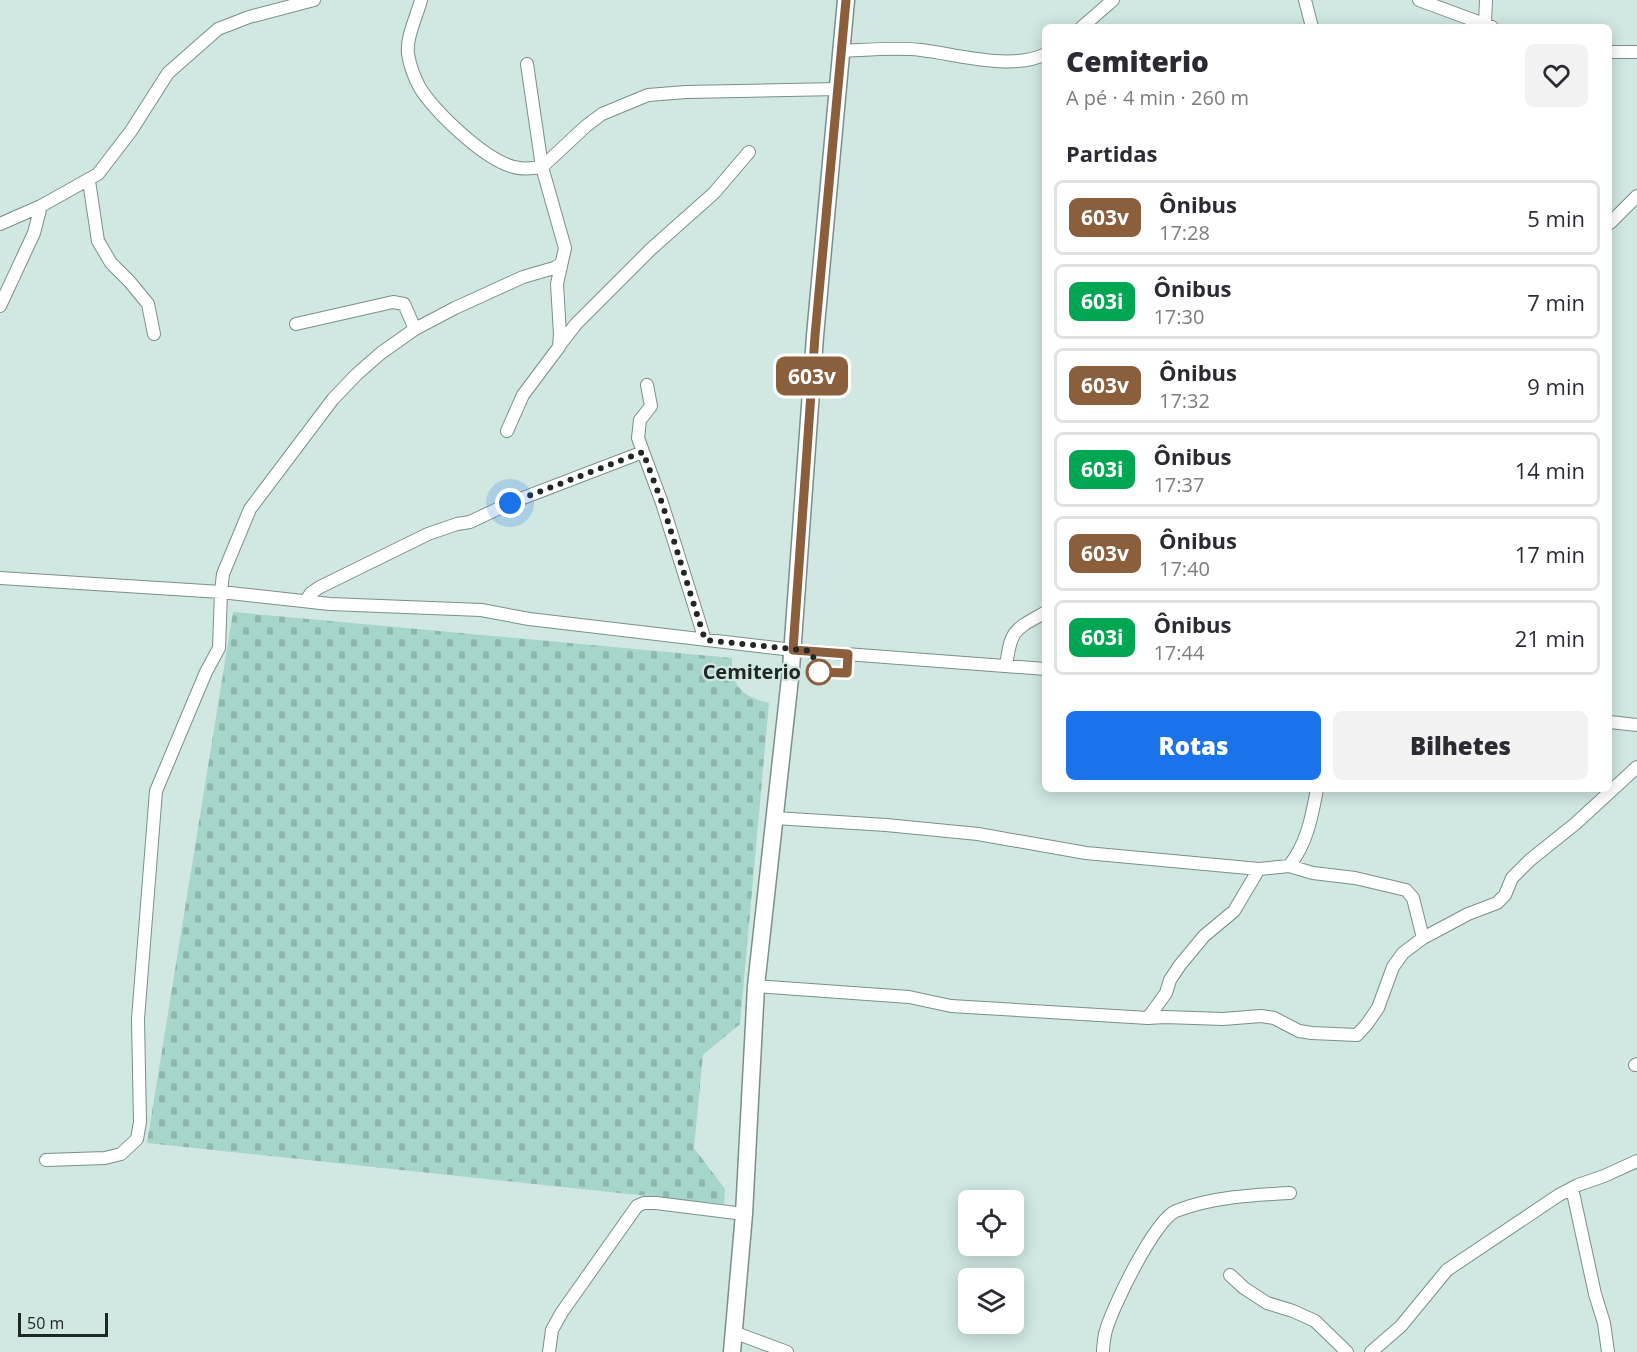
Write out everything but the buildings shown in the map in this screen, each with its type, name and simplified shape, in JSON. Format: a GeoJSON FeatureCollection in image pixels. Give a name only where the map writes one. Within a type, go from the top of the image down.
{"type":"FeatureCollection","features":[{"type":"Feature","properties":{"kind":"street"},"geometry":{"type":"LineString","coordinates":[[0,224],[89,181],[105,166],[168,73],[218,29],[242,19],[314,0]]}},
{"type":"Feature","properties":{"kind":"street"},"geometry":{"type":"LineString","coordinates":[[421,0],[408,50],[412,72],[420,88],[435,107],[468,138],[502,163],[515,168],[542,167],[602,114],[648,95],[839,89]]}},
{"type":"Feature","properties":{"kind":"street"},"geometry":{"type":"LineString","coordinates":[[732,1352],[744,1214],[756,986],[793,650],[815,336],[846,0]]}},
{"type":"Feature","properties":{"kind":"street"},"geometry":{"type":"LineString","coordinates":[[1085,24],[1113,0]]}},
{"type":"Feature","properties":{"kind":"street"},"geometry":{"type":"LineString","coordinates":[[1305,0],[1311,24]]}},
{"type":"Feature","properties":{"kind":"street"},"geometry":{"type":"LineString","coordinates":[[1419,0],[1483,24]]}},
{"type":"Feature","properties":{"kind":"street"},"geometry":{"type":"LineString","coordinates":[[1486,0],[1488,24]]}},
{"type":"Feature","properties":{"kind":"street"},"geometry":{"type":"LineString","coordinates":[[841,51],[920,49],[966,59],[1019,61],[1042,55]]}},
{"type":"Feature","properties":{"kind":"street"},"geometry":{"type":"LineString","coordinates":[[1612,52],[1637,52]]}},
{"type":"Feature","properties":{"kind":"street"},"geometry":{"type":"LineString","coordinates":[[527,64],[542,167],[565,248],[557,284],[559,347]]}},
{"type":"Feature","properties":{"kind":"street"},"geometry":{"type":"LineString","coordinates":[[507,431],[523,395],[576,324],[651,249],[714,193],[749,152]]}},
{"type":"Feature","properties":{"kind":"street"},"geometry":{"type":"LineString","coordinates":[[89,181],[98,241],[111,263],[148,304],[154,334]]}},
{"type":"Feature","properties":{"kind":"street"},"geometry":{"type":"LineString","coordinates":[[1612,221],[1637,196]]}},
{"type":"Feature","properties":{"kind":"street"},"geometry":{"type":"LineString","coordinates":[[0,306],[34,233],[41,206]]}},
{"type":"Feature","properties":{"kind":"street"},"geometry":{"type":"LineString","coordinates":[[46,1160],[105,1158],[121,1154],[137,1139],[140,1122],[138,1020],[156,791],[206,672],[219,648],[220,592],[223,574],[250,509],[333,399],[357,374],[415,329],[523,277],[561,264]]}},
{"type":"Feature","properties":{"kind":"street"},"geometry":{"type":"LineString","coordinates":[[296,324],[393,302],[404,304],[415,329]]}},
{"type":"Feature","properties":{"kind":"street"},"geometry":{"type":"LineString","coordinates":[[647,385],[651,406],[640,420],[638,428],[643,452],[662,503],[705,640]]}},
{"type":"Feature","properties":{"kind":"street"},"geometry":{"type":"LineString","coordinates":[[306,602],[311,593],[320,587],[428,534],[470,522],[510,503],[643,452]]}},
{"type":"Feature","properties":{"kind":"street"},"geometry":{"type":"LineString","coordinates":[[0,578],[220,592],[372,607],[481,610],[539,621],[793,650],[1042,669]]}},
{"type":"Feature","properties":{"kind":"street"},"geometry":{"type":"LineString","coordinates":[[1006,666],[1011,636],[1020,626],[1042,614]]}},
{"type":"Feature","properties":{"kind":"street"},"geometry":{"type":"LineString","coordinates":[[1612,722],[1637,725]]}},
{"type":"Feature","properties":{"kind":"street"},"geometry":{"type":"LineString","coordinates":[[1612,790],[1637,767]]}},
{"type":"Feature","properties":{"kind":"street"},"geometry":{"type":"LineString","coordinates":[[1289,866],[1300,852],[1316,792]]}},
{"type":"Feature","properties":{"kind":"street"},"geometry":{"type":"LineString","coordinates":[[756,986],[909,997],[951,1006],[1148,1018],[1223,1020],[1260,1016],[1274,1018],[1299,1031],[1312,1034],[1357,1035],[1378,1008],[1393,967],[1403,953],[1423,938],[1468,914],[1497,903],[1505,896],[1512,879],[1530,860],[1610,792]]}},
{"type":"Feature","properties":{"kind":"street"},"geometry":{"type":"LineString","coordinates":[[775,819],[886,825],[978,834],[1086,853],[1259,870],[1289,866],[1312,873],[1373,882],[1406,890],[1413,898],[1423,938]]}},
{"type":"Feature","properties":{"kind":"street"},"geometry":{"type":"LineString","coordinates":[[1148,1018],[1166,993],[1170,980],[1185,958],[1204,936],[1234,911],[1259,870]]}},
{"type":"Feature","properties":{"kind":"street"},"geometry":{"type":"LineString","coordinates":[[1371,1352],[1401,1326],[1447,1270],[1480,1246],[1572,1188],[1637,1161]]}},
{"type":"Feature","properties":{"kind":"street"},"geometry":{"type":"LineString","coordinates":[[1572,1188],[1595,1294],[1604,1323],[1608,1352]]}},
{"type":"Feature","properties":{"kind":"street"},"geometry":{"type":"LineString","coordinates":[[1102,1352],[1105,1332],[1144,1248],[1156,1230],[1174,1212],[1232,1197],[1290,1192]]}},
{"type":"Feature","properties":{"kind":"street"},"geometry":{"type":"LineString","coordinates":[[549,1352],[552,1330],[562,1312],[637,1206],[644,1203],[657,1203],[744,1214]]}},
{"type":"Feature","properties":{"kind":"street"},"geometry":{"type":"LineString","coordinates":[[1230,1275],[1244,1288],[1267,1303],[1315,1321],[1347,1352]]}},
{"type":"Feature","properties":{"kind":"street"},"geometry":{"type":"LineString","coordinates":[[734,1332],[787,1352]]}},
{"type":"Feature","properties":{"kind":"green space"},"geometry":{"type":"Polygon","coordinates":[[[233,612],[732,658],[733,676],[740,689],[752,698],[769,703],[740,1024],[703,1055],[694,1148],[725,1189],[724,1204],[147,1143],[233,612]]]}},
{"type":"Feature","properties":{"kind":"bus line","name":"603v"},"geometry":{"type":"LineString","coordinates":[[819,672],[847,673],[848,654],[793,650],[815,336],[846,0]]}},
{"type":"Feature","properties":{"kind":"place","name":"Cemiterio"},"geometry":{"type":"Point","coordinates":[819,672]}},
{"type":"Feature","properties":{"kind":"route"},"geometry":{"type":"LineString","coordinates":[[510,503],[643,452],[662,503],[705,640],[811,651],[819,672]]}}]}
